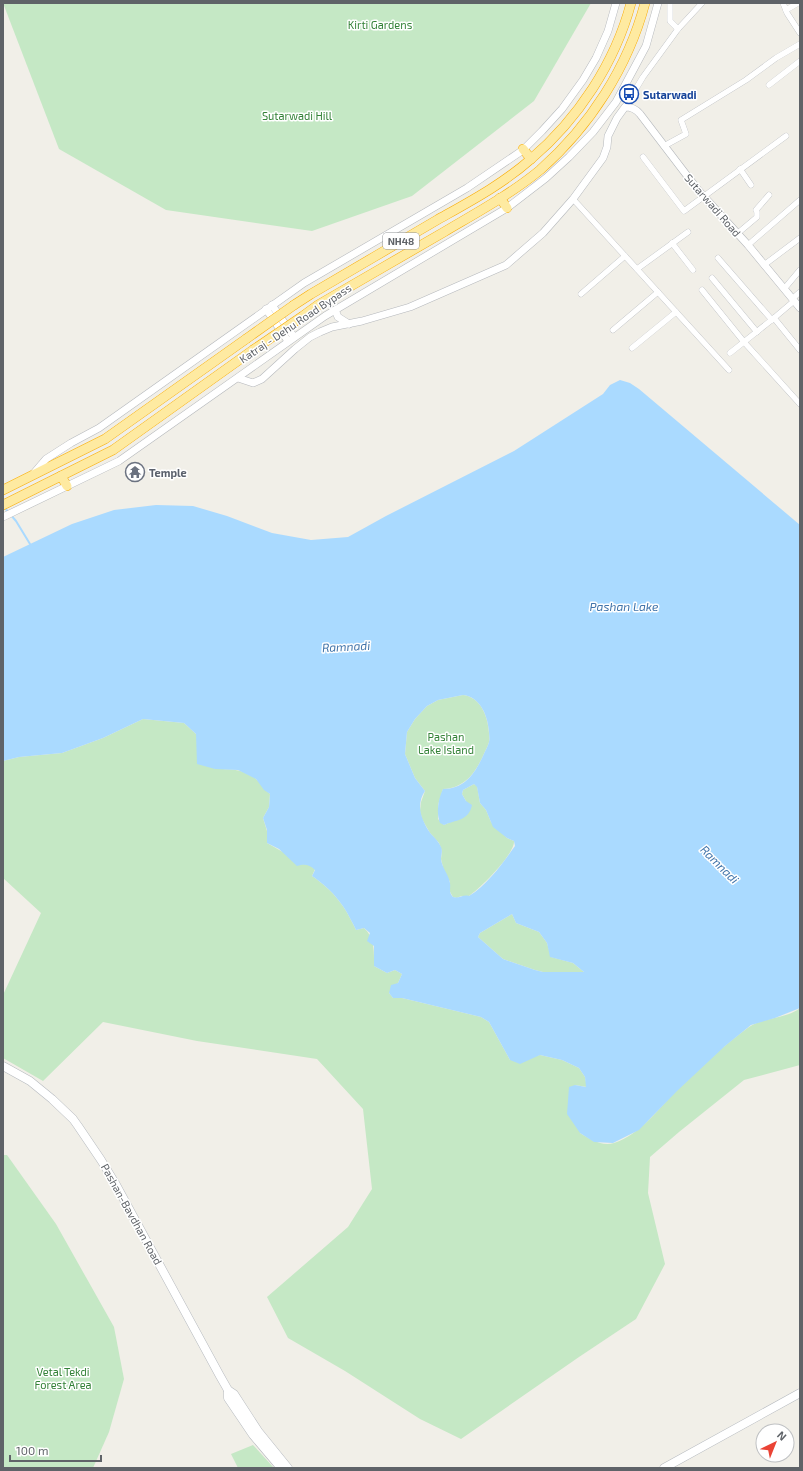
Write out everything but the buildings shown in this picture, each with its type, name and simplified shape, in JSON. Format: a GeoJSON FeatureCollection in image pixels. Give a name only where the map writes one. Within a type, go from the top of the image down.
{"type":"FeatureCollection","features":[{"type":"Feature","properties":{"kind":"highway","name":"Katraj - Dehu Road Bypass"},"geometry":{"type":"LineString","coordinates":[[3,490],[105,439],[294,305],[473,199],[531,159],[551,140],[572,116],[594,87],[607,64],[620,35],[631,3]]}},
{"type":"Feature","properties":{"kind":"highway","name":"Katraj - Dehu Road Bypass"},"geometry":{"type":"LineString","coordinates":[[3,505],[112,450],[318,305],[480,211],[540,170],[583,125],[605,95],[633,40],[645,3]]}},
{"type":"Feature","properties":{"kind":"highway"},"geometry":{"type":"LineString","coordinates":[[523,149],[531,159]]}},
{"type":"Feature","properties":{"kind":"highway"},"geometry":{"type":"LineString","coordinates":[[500,198],[507,208]]}},
{"type":"Feature","properties":{"kind":"highway"},"geometry":{"type":"LineString","coordinates":[[61,476],[67,486]]}},
{"type":"Feature","properties":{"kind":"main road","name":"Pashan-Bavdhan Road"},"geometry":{"type":"LineString","coordinates":[[3,1066],[30,1081],[73,1119],[101,1160],[146,1238],[228,1390],[234,1394],[258,1431],[288,1468]]}},
{"type":"Feature","properties":{"kind":"main road","name":"Pashan-Bavdhan Road"},"geometry":{"type":"LineString","coordinates":[[228,1390],[228,1398],[253,1435],[281,1468]]}},
{"type":"Feature","properties":{"kind":"main road"},"geometry":{"type":"LineString","coordinates":[[664,1468],[800,1393]]}},
{"type":"Feature","properties":{"kind":"street"},"geometry":{"type":"LineString","coordinates":[[31,477],[46,459],[99,428],[269,307],[310,280],[467,188],[501,166],[523,149],[542,131],[562,108],[583,80],[596,58],[608,31],[616,3]]}},
{"type":"Feature","properties":{"kind":"street"},"geometry":{"type":"LineString","coordinates":[[3,517],[119,461],[291,339],[335,310],[507,208],[546,178],[569,158],[616,102],[646,46],[658,3]]}},
{"type":"Feature","properties":{"kind":"street"},"geometry":{"type":"LineString","coordinates":[[670,3],[670,21],[678,29]]}},
{"type":"Feature","properties":{"kind":"street"},"geometry":{"type":"LineString","coordinates":[[238,378],[253,383],[262,379],[310,337],[332,327],[362,322],[410,307],[506,265],[543,234],[573,199],[603,158],[607,146],[608,136],[617,118],[643,77],[678,29],[702,3]]}},
{"type":"Feature","properties":{"kind":"street"},"geometry":{"type":"LineString","coordinates":[[783,3],[800,34]]}},
{"type":"Feature","properties":{"kind":"street"},"geometry":{"type":"LineString","coordinates":[[786,10],[798,3]]}},
{"type":"Feature","properties":{"kind":"street"},"geometry":{"type":"LineString","coordinates":[[664,146],[686,134],[681,120],[746,80],[776,58],[800,44]]}},
{"type":"Feature","properties":{"kind":"street"},"geometry":{"type":"LineString","coordinates":[[769,85],[800,61]]}},
{"type":"Feature","properties":{"kind":"street","name":"Sutarwadi Road"},"geometry":{"type":"LineString","coordinates":[[625,107],[636,109],[704,197],[748,245],[800,308]]}},
{"type":"Feature","properties":{"kind":"street"},"geometry":{"type":"LineString","coordinates":[[643,157],[684,211],[786,136]]}},
{"type":"Feature","properties":{"kind":"street"},"geometry":{"type":"LineString","coordinates":[[740,169],[751,185]]}},
{"type":"Feature","properties":{"kind":"street"},"geometry":{"type":"LineString","coordinates":[[738,234],[756,217],[756,210],[769,195]]}},
{"type":"Feature","properties":{"kind":"street"},"geometry":{"type":"LineString","coordinates":[[573,199],[729,370]]}},
{"type":"Feature","properties":{"kind":"street"},"geometry":{"type":"LineString","coordinates":[[748,245],[800,200]]}},
{"type":"Feature","properties":{"kind":"street"},"geometry":{"type":"LineString","coordinates":[[637,269],[688,232]]}},
{"type":"Feature","properties":{"kind":"street"},"geometry":{"type":"LineString","coordinates":[[764,264],[800,238]]}},
{"type":"Feature","properties":{"kind":"street"},"geometry":{"type":"LineString","coordinates":[[672,243],[693,270]]}},
{"type":"Feature","properties":{"kind":"street"},"geometry":{"type":"LineString","coordinates":[[581,294],[625,256]]}},
{"type":"Feature","properties":{"kind":"street"},"geometry":{"type":"LineString","coordinates":[[718,258],[800,350]]}},
{"type":"Feature","properties":{"kind":"street"},"geometry":{"type":"LineString","coordinates":[[784,288],[800,270]]}},
{"type":"Feature","properties":{"kind":"street"},"geometry":{"type":"LineString","coordinates":[[712,278],[757,332]]}},
{"type":"Feature","properties":{"kind":"street"},"geometry":{"type":"LineString","coordinates":[[702,290],[744,342],[800,404]]}},
{"type":"Feature","properties":{"kind":"street"},"geometry":{"type":"LineString","coordinates":[[613,330],[658,292]]}},
{"type":"Feature","properties":{"kind":"street"},"geometry":{"type":"LineString","coordinates":[[730,353],[773,319],[800,292]]}},
{"type":"Feature","properties":{"kind":"street"},"geometry":{"type":"LineString","coordinates":[[269,307],[291,339]]}},
{"type":"Feature","properties":{"kind":"street"},"geometry":{"type":"LineString","coordinates":[[335,310],[338,317],[349,324]]}},
{"type":"Feature","properties":{"kind":"street"},"geometry":{"type":"LineString","coordinates":[[632,348],[676,312]]}},
{"type":"Feature","properties":{"kind":"green space","name":"Sutarwadi Hill"},"geometry":{"type":"Polygon","coordinates":[[[3,3],[591,3],[534,101],[412,196],[312,231],[166,210],[59,149],[3,3]]]}},
{"type":"Feature","properties":{"kind":"green space","name":"Pashan Lake Island"},"geometry":{"type":"Polygon","coordinates":[[[463,695],[475,700],[485,714],[489,741],[473,774],[457,786],[443,789],[438,805],[438,819],[444,825],[455,820],[466,801],[462,794],[463,790],[474,784],[477,786],[480,803],[486,810],[491,822],[507,838],[514,841],[513,847],[509,854],[496,871],[481,886],[469,896],[461,896],[457,898],[453,897],[449,890],[450,882],[444,871],[441,859],[442,851],[439,843],[430,833],[422,819],[420,811],[421,802],[425,791],[415,778],[405,754],[407,732],[415,719],[427,706],[438,700],[463,695]]]}},
{"type":"Feature","properties":{"kind":"green space"},"geometry":{"type":"Polygon","coordinates":[[[143,719],[184,723],[196,734],[215,769],[238,770],[253,776],[270,794],[269,807],[263,818],[267,831],[267,843],[315,869],[312,876],[333,893],[348,914],[356,930],[364,928],[368,932],[373,946],[374,966],[387,973],[395,970],[402,974],[398,983],[389,993],[393,998],[402,998],[481,1017],[489,1022],[510,1060],[540,1055],[562,1060],[579,1068],[585,1077],[587,1087],[575,1085],[580,1133],[596,1142],[610,1144],[624,1139],[632,1134],[648,1121],[702,1066],[749,1027],[761,1021],[795,1012],[800,1008],[800,1065],[744,1080],[650,1157],[648,1193],[665,1264],[636,1319],[461,1439],[420,1419],[345,1371],[288,1338],[267,1297],[348,1227],[372,1189],[363,1109],[317,1059],[197,1041],[103,1022],[43,1081],[3,1058],[3,995],[41,913],[3,878],[3,761],[19,757],[62,753],[103,738],[143,719]]]}},
{"type":"Feature","properties":{"kind":"green space"},"geometry":{"type":"Polygon","coordinates":[[[512,914],[516,923],[539,932],[547,943],[551,957],[573,963],[584,972],[543,972],[535,970],[503,959],[478,937],[480,933],[512,914]]]}},
{"type":"Feature","properties":{"kind":"green space","name":"Vetal Tekdi Forest Area"},"geometry":{"type":"Polygon","coordinates":[[[3,1155],[7,1155],[56,1224],[114,1327],[124,1379],[109,1432],[93,1468],[3,1468],[3,1155]]]}},
{"type":"Feature","properties":{"kind":"green space"},"geometry":{"type":"Polygon","coordinates":[[[253,1445],[274,1468],[238,1468],[231,1454],[253,1445]]]}},
{"type":"Feature","properties":{"kind":"water","name":"Pashan Lake"},"geometry":{"type":"Polygon","coordinates":[[[620,380],[630,383],[639,389],[800,525],[800,1008],[775,1018],[751,1025],[725,1046],[677,1091],[639,1130],[613,1143],[594,1142],[580,1133],[567,1114],[569,1087],[575,1085],[586,1087],[585,1077],[579,1068],[562,1060],[540,1055],[520,1064],[510,1060],[489,1022],[481,1017],[402,998],[393,998],[389,993],[391,985],[398,983],[402,974],[395,970],[387,973],[374,966],[374,946],[367,941],[370,933],[364,928],[356,930],[348,914],[333,893],[312,876],[315,870],[313,868],[306,865],[297,866],[279,849],[267,843],[267,830],[263,818],[269,807],[270,794],[264,790],[256,779],[238,770],[215,769],[197,764],[196,734],[184,723],[143,719],[103,738],[62,753],[19,757],[3,761],[3,557],[72,524],[114,510],[156,505],[193,506],[227,516],[272,533],[311,540],[348,537],[514,451],[603,394],[610,385],[620,380]],[[463,695],[438,700],[427,706],[415,719],[407,732],[405,754],[415,778],[425,791],[420,802],[421,813],[425,824],[441,847],[441,859],[449,880],[450,890],[453,897],[469,896],[476,891],[494,873],[515,846],[514,841],[507,838],[493,827],[486,810],[480,803],[477,787],[474,784],[463,790],[462,794],[466,801],[472,805],[468,814],[461,819],[444,825],[440,823],[438,806],[443,789],[451,788],[463,783],[473,774],[489,741],[489,732],[485,714],[475,700],[463,695]],[[512,914],[480,933],[478,937],[503,959],[535,970],[543,972],[584,972],[573,963],[550,957],[547,943],[539,932],[516,923],[512,914]]]}},
{"type":"Feature","properties":{"kind":"waterway"},"geometry":{"type":"LineString","coordinates":[[4,507],[16,521],[30,544]]}},
{"type":"Feature","properties":{"kind":"place","name":"Sutarwadi"},"geometry":{"type":"Point","coordinates":[629,94]}},
{"type":"Feature","properties":{"kind":"place","name":"Temple"},"geometry":{"type":"Point","coordinates":[135,472]}},
{"type":"Feature","properties":{"kind":"park label","name":"Kirti Gardens"},"geometry":{"type":"Point","coordinates":[380,24]}},
{"type":"Feature","properties":{"kind":"water label","name":"Ramnadi"},"geometry":{"type":"Point","coordinates":[346,646]}},
{"type":"Feature","properties":{"kind":"water label","name":"Ramnadi"},"geometry":{"type":"Point","coordinates":[720,864]}}]}
